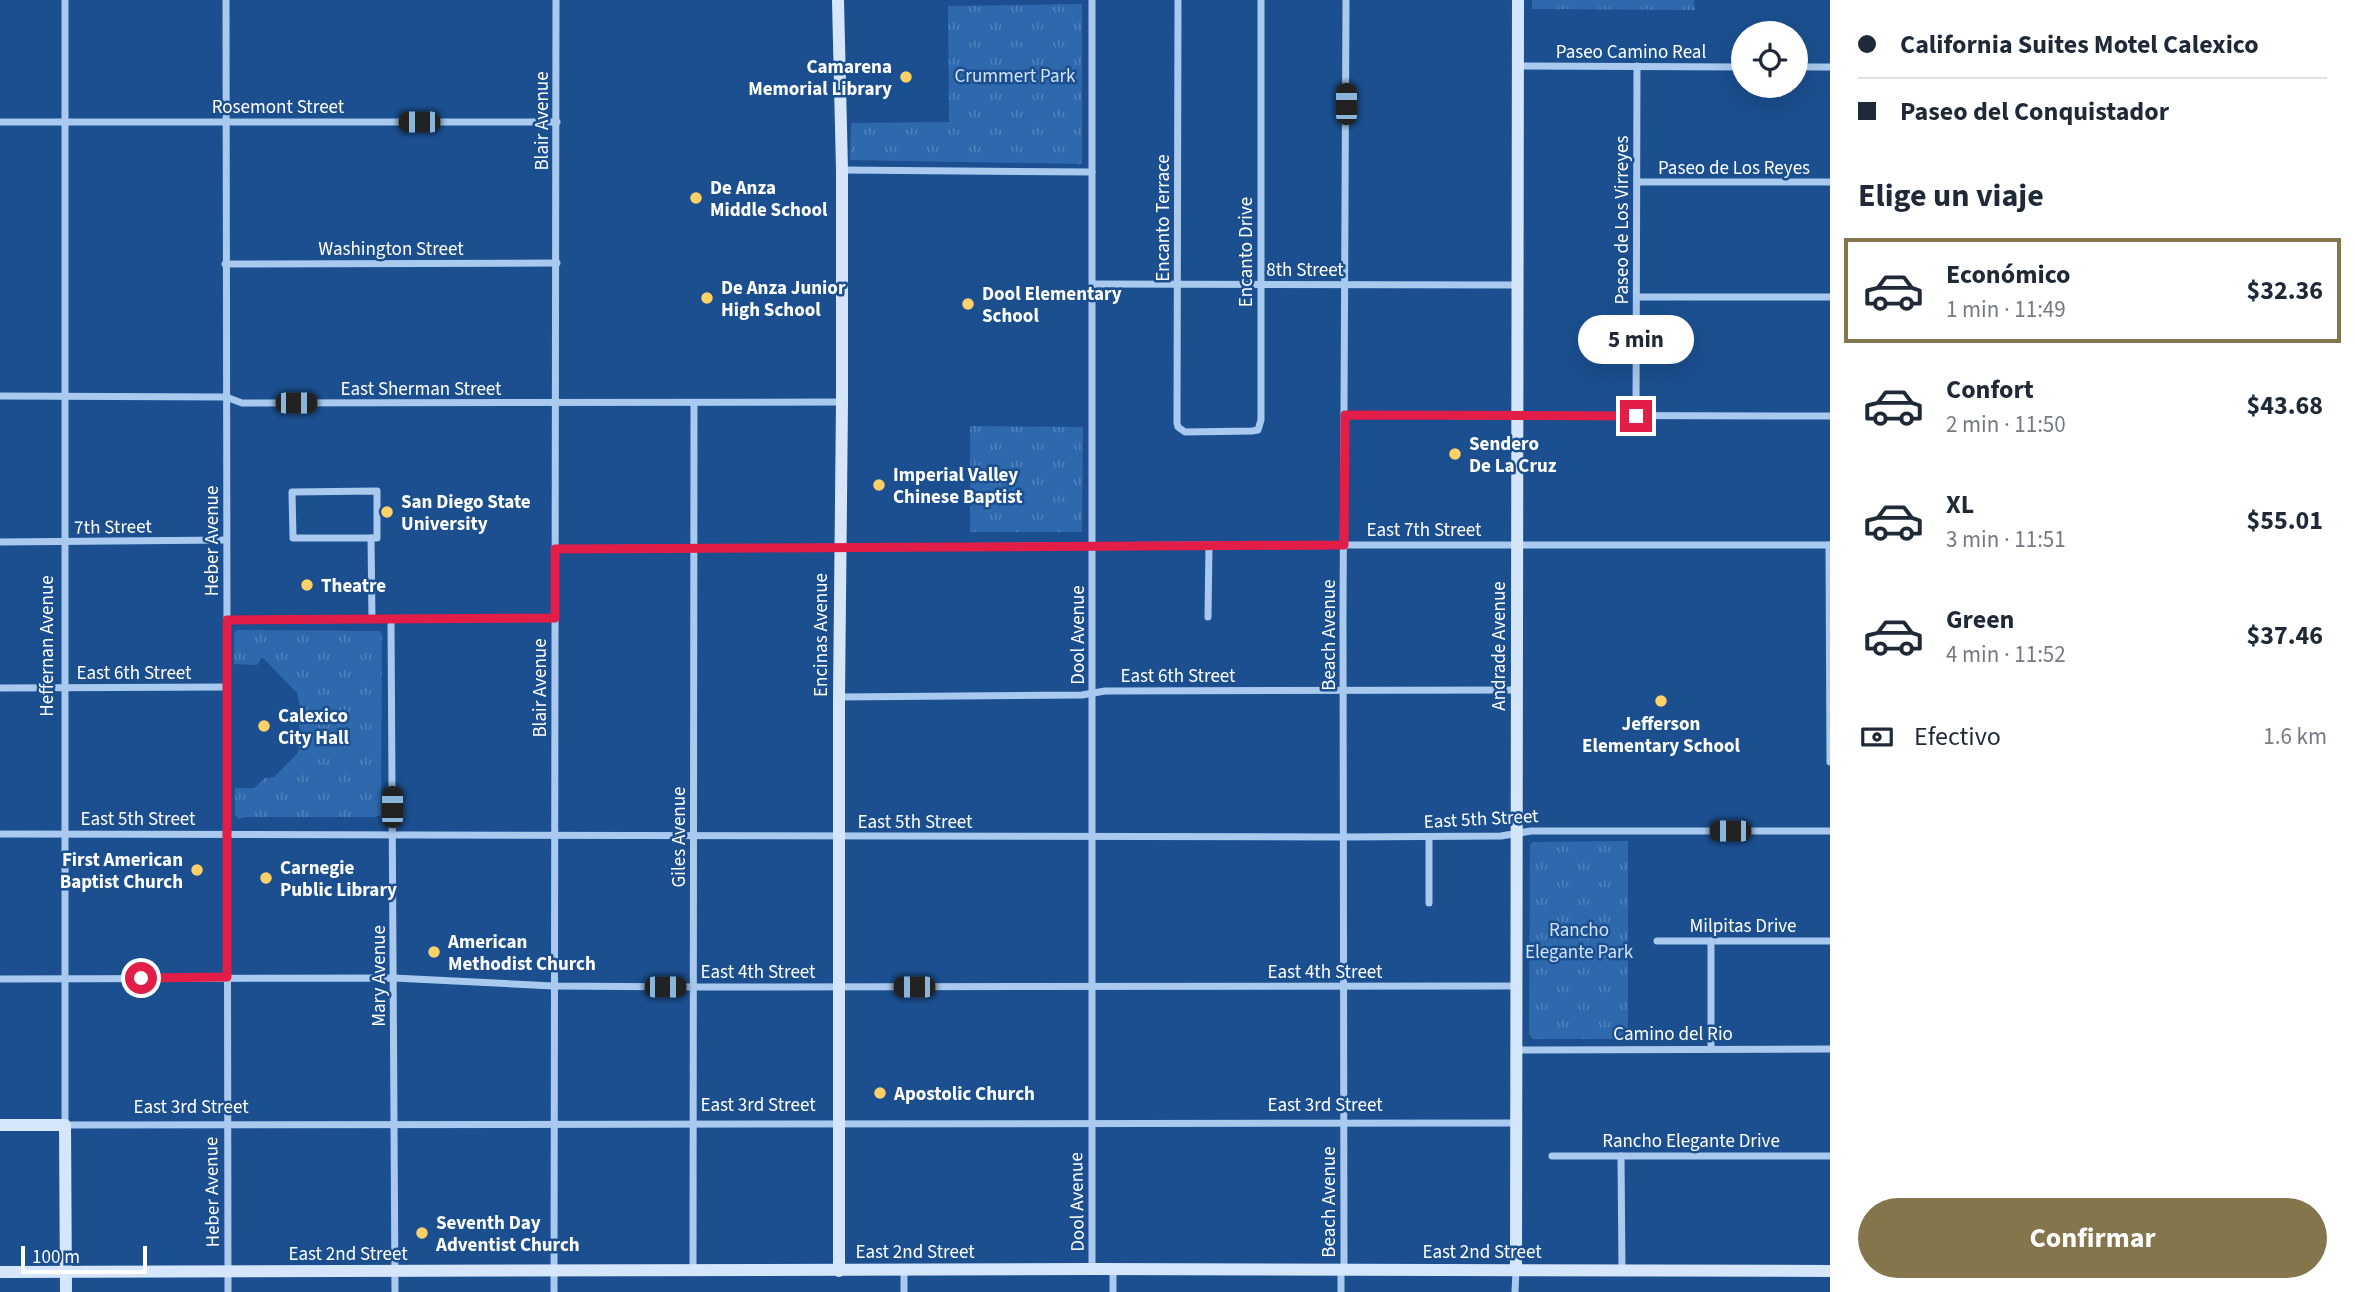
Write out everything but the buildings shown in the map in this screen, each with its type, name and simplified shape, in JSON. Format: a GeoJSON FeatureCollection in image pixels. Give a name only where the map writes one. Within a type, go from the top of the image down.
{"type":"FeatureCollection","features":[{"type":"Feature","properties":{"kind":"street","name":"Heffernan Avenue"},"geometry":{"type":"LineString","coordinates":[[65,0],[66,1292]]}},
{"type":"Feature","properties":{"kind":"street","name":"Heber Avenue"},"geometry":{"type":"LineString","coordinates":[[226,0],[228,1292]]}},
{"type":"Feature","properties":{"kind":"street","name":"Blair Avenue"},"geometry":{"type":"LineString","coordinates":[[554,1292],[556,0]]}},
{"type":"Feature","properties":{"kind":"street","name":"Encinas Avenue"},"geometry":{"type":"LineString","coordinates":[[838,0],[842,170],[839,1270]]}},
{"type":"Feature","properties":{"kind":"street","name":"Dool Avenue"},"geometry":{"type":"LineString","coordinates":[[1092,0],[1092,1269]]}},
{"type":"Feature","properties":{"kind":"street","name":"Encanto Terrace"},"geometry":{"type":"LineString","coordinates":[[1178,0],[1177,423],[1185,432]]}},
{"type":"Feature","properties":{"kind":"street","name":"Encanto Drive"},"geometry":{"type":"LineString","coordinates":[[1185,432],[1252,431],[1260,426],[1261,0]]}},
{"type":"Feature","properties":{"kind":"street","name":"Beach Avenue"},"geometry":{"type":"LineString","coordinates":[[1341,1292],[1346,0]]}},
{"type":"Feature","properties":{"kind":"street","name":"Andrade Avenue"},"geometry":{"type":"LineString","coordinates":[[1515,1292],[1518,0]]}},
{"type":"Feature","properties":{"kind":"street","name":"Paseo Camino Real"},"geometry":{"type":"LineString","coordinates":[[1519,66],[1731,67]]}},
{"type":"Feature","properties":{"kind":"street","name":"Paseo de Los Virreyes"},"geometry":{"type":"LineString","coordinates":[[1636,416],[1637,66]]}},
{"type":"Feature","properties":{"kind":"street"},"geometry":{"type":"LineString","coordinates":[[1808,67],[1830,67]]}},
{"type":"Feature","properties":{"kind":"street","name":"Rosemont Street"},"geometry":{"type":"LineString","coordinates":[[0,122],[557,122]]}},
{"type":"Feature","properties":{"kind":"street"},"geometry":{"type":"LineString","coordinates":[[842,170],[1092,172]]}},
{"type":"Feature","properties":{"kind":"street","name":"Paseo de Los Reyes"},"geometry":{"type":"LineString","coordinates":[[1637,182],[1830,182]]}},
{"type":"Feature","properties":{"kind":"street","name":"Washington Street"},"geometry":{"type":"LineString","coordinates":[[225,264],[557,263]]}},
{"type":"Feature","properties":{"kind":"street","name":"8th Street"},"geometry":{"type":"LineString","coordinates":[[1093,284],[1518,285]]}},
{"type":"Feature","properties":{"kind":"street"},"geometry":{"type":"LineString","coordinates":[[1636,297],[1830,297]]}},
{"type":"Feature","properties":{"kind":"street","name":"East Sherman Street"},"geometry":{"type":"LineString","coordinates":[[0,397],[226,397],[242,403],[842,402]]}},
{"type":"Feature","properties":{"kind":"street","name":"Giles Avenue"},"geometry":{"type":"LineString","coordinates":[[693,1271],[694,403]]}},
{"type":"Feature","properties":{"kind":"street"},"geometry":{"type":"LineString","coordinates":[[1345,415],[1830,416]]}},
{"type":"Feature","properties":{"kind":"street"},"geometry":{"type":"LineString","coordinates":[[377,491],[377,538],[371,538],[293,538],[292,492],[377,491]]}},
{"type":"Feature","properties":{"kind":"street"},"geometry":{"type":"LineString","coordinates":[[371,538],[372,619]]}},
{"type":"Feature","properties":{"kind":"street","name":"7th Street"},"geometry":{"type":"LineString","coordinates":[[0,542],[226,540]]}},
{"type":"Feature","properties":{"kind":"street","name":"East 7th Street"},"geometry":{"type":"LineString","coordinates":[[555,549],[1093,545],[1829,545]]}},
{"type":"Feature","properties":{"kind":"street"},"geometry":{"type":"LineString","coordinates":[[1208,617],[1209,545]]}},
{"type":"Feature","properties":{"kind":"street"},"geometry":{"type":"LineString","coordinates":[[1829,545],[1830,762]]}},
{"type":"Feature","properties":{"kind":"street"},"geometry":{"type":"LineString","coordinates":[[227,620],[555,618]]}},
{"type":"Feature","properties":{"kind":"street","name":"Mary Avenue"},"geometry":{"type":"LineString","coordinates":[[391,619],[395,1292]]}},
{"type":"Feature","properties":{"kind":"street","name":"East 6th Street"},"geometry":{"type":"LineString","coordinates":[[0,688],[227,687]]}},
{"type":"Feature","properties":{"kind":"street","name":"East 6th Street"},"geometry":{"type":"LineString","coordinates":[[839,697],[1082,695],[1118,691],[1518,690]]}},
{"type":"Feature","properties":{"kind":"street","name":"East 5th Street"},"geometry":{"type":"LineString","coordinates":[[0,834],[1429,837],[1501,836],[1531,831],[1830,831]]}},
{"type":"Feature","properties":{"kind":"street"},"geometry":{"type":"LineString","coordinates":[[1429,837],[1429,904]]}},
{"type":"Feature","properties":{"kind":"street"},"geometry":{"type":"LineString","coordinates":[[1711,941],[1712,1049]]}},
{"type":"Feature","properties":{"kind":"street","name":"Milpitas Drive"},"geometry":{"type":"LineString","coordinates":[[1657,942],[1830,941]]}},
{"type":"Feature","properties":{"kind":"street","name":"East 4th Street"},"geometry":{"type":"LineString","coordinates":[[0,979],[394,978],[554,986],[693,987],[1516,986]]}},
{"type":"Feature","properties":{"kind":"street","name":"Camino del Rio"},"geometry":{"type":"LineString","coordinates":[[1516,1049],[1830,1049]]}},
{"type":"Feature","properties":{"kind":"street","name":"East 3rd Street"},"geometry":{"type":"LineString","coordinates":[[0,1125],[1091,1122],[1516,1124]]}},
{"type":"Feature","properties":{"kind":"street","name":"Rancho Elegante Drive"},"geometry":{"type":"LineString","coordinates":[[1552,1156],[1830,1156]]}},
{"type":"Feature","properties":{"kind":"street"},"geometry":{"type":"LineString","coordinates":[[1620,1156],[1622,1271]]}},
{"type":"Feature","properties":{"kind":"street","name":"East 2nd Street"},"geometry":{"type":"LineString","coordinates":[[0,1272],[1092,1269],[1830,1271]]}},
{"type":"Feature","properties":{"kind":"street"},"geometry":{"type":"LineString","coordinates":[[1112,1292],[1113,1269]]}},
{"type":"Feature","properties":{"kind":"street"},"geometry":{"type":"LineString","coordinates":[[904,1270],[904,1292]]}},
{"type":"Feature","properties":{"kind":"green space"},"geometry":{"type":"Polygon","coordinates":[[[1532,0],[1694,0],[1695,10],[1532,9],[1532,0]]]}},
{"type":"Feature","properties":{"kind":"green space","name":"Crummert Park"},"geometry":{"type":"Polygon","coordinates":[[[1082,4],[1082,164],[850,160],[851,123],[949,122],[948,6],[1082,4]]]}},
{"type":"Feature","properties":{"kind":"green space"},"geometry":{"type":"Polygon","coordinates":[[[970,426],[1083,427],[1082,532],[970,532],[970,426]]]}},
{"type":"Feature","properties":{"kind":"green space"},"geometry":{"type":"Polygon","coordinates":[[[237,630],[380,631],[381,815],[239,819],[235,815],[235,788],[254,788],[265,778],[274,777],[299,749],[297,693],[262,657],[257,665],[234,664],[234,633],[237,630]]]}},
{"type":"Feature","properties":{"kind":"green space","name":"Rancho Elegante Park"},"geometry":{"type":"Polygon","coordinates":[[[1628,841],[1628,1039],[1533,1039],[1529,1034],[1530,845],[1533,842],[1628,841]]]}},
{"type":"Feature","properties":{"kind":"place","name":"Camarena Memorial Library"},"geometry":{"type":"Point","coordinates":[906,77]}},
{"type":"Feature","properties":{"kind":"place","name":"De Anza Middle School"},"geometry":{"type":"Point","coordinates":[696,198]}},
{"type":"Feature","properties":{"kind":"place","name":"De Anza Junior High School"},"geometry":{"type":"Point","coordinates":[707,298]}},
{"type":"Feature","properties":{"kind":"place","name":"Dool Elementary School"},"geometry":{"type":"Point","coordinates":[968,304]}},
{"type":"Feature","properties":{"kind":"place","name":"Sendero De La Cruz"},"geometry":{"type":"Point","coordinates":[1455,454]}},
{"type":"Feature","properties":{"kind":"place","name":"Imperial Valley Chinese Baptist"},"geometry":{"type":"Point","coordinates":[879,485]}},
{"type":"Feature","properties":{"kind":"place","name":"San Diego State University"},"geometry":{"type":"Point","coordinates":[387,512]}},
{"type":"Feature","properties":{"kind":"place","name":"Theatre"},"geometry":{"type":"Point","coordinates":[307,585]}},
{"type":"Feature","properties":{"kind":"place","name":"Jefferson Elementary School"},"geometry":{"type":"Point","coordinates":[1661,701]}},
{"type":"Feature","properties":{"kind":"place","name":"Calexico City Hall"},"geometry":{"type":"Point","coordinates":[264,726]}},
{"type":"Feature","properties":{"kind":"place","name":"First American Baptist Church"},"geometry":{"type":"Point","coordinates":[197,870]}},
{"type":"Feature","properties":{"kind":"place","name":"Carnegie Public Library"},"geometry":{"type":"Point","coordinates":[266,878]}},
{"type":"Feature","properties":{"kind":"place","name":"American Methodist Church"},"geometry":{"type":"Point","coordinates":[434,952]}},
{"type":"Feature","properties":{"kind":"place","name":"Apostolic Church"},"geometry":{"type":"Point","coordinates":[880,1093]}},
{"type":"Feature","properties":{"kind":"place","name":"Seventh Day Adventist Church"},"geometry":{"type":"Point","coordinates":[422,1233]}},
{"type":"Feature","properties":{"kind":"route"},"geometry":{"type":"LineString","coordinates":[[141,978],[227,977],[227,620],[555,618],[555,549],[1344,545],[1345,415],[1636,416]]}}]}
